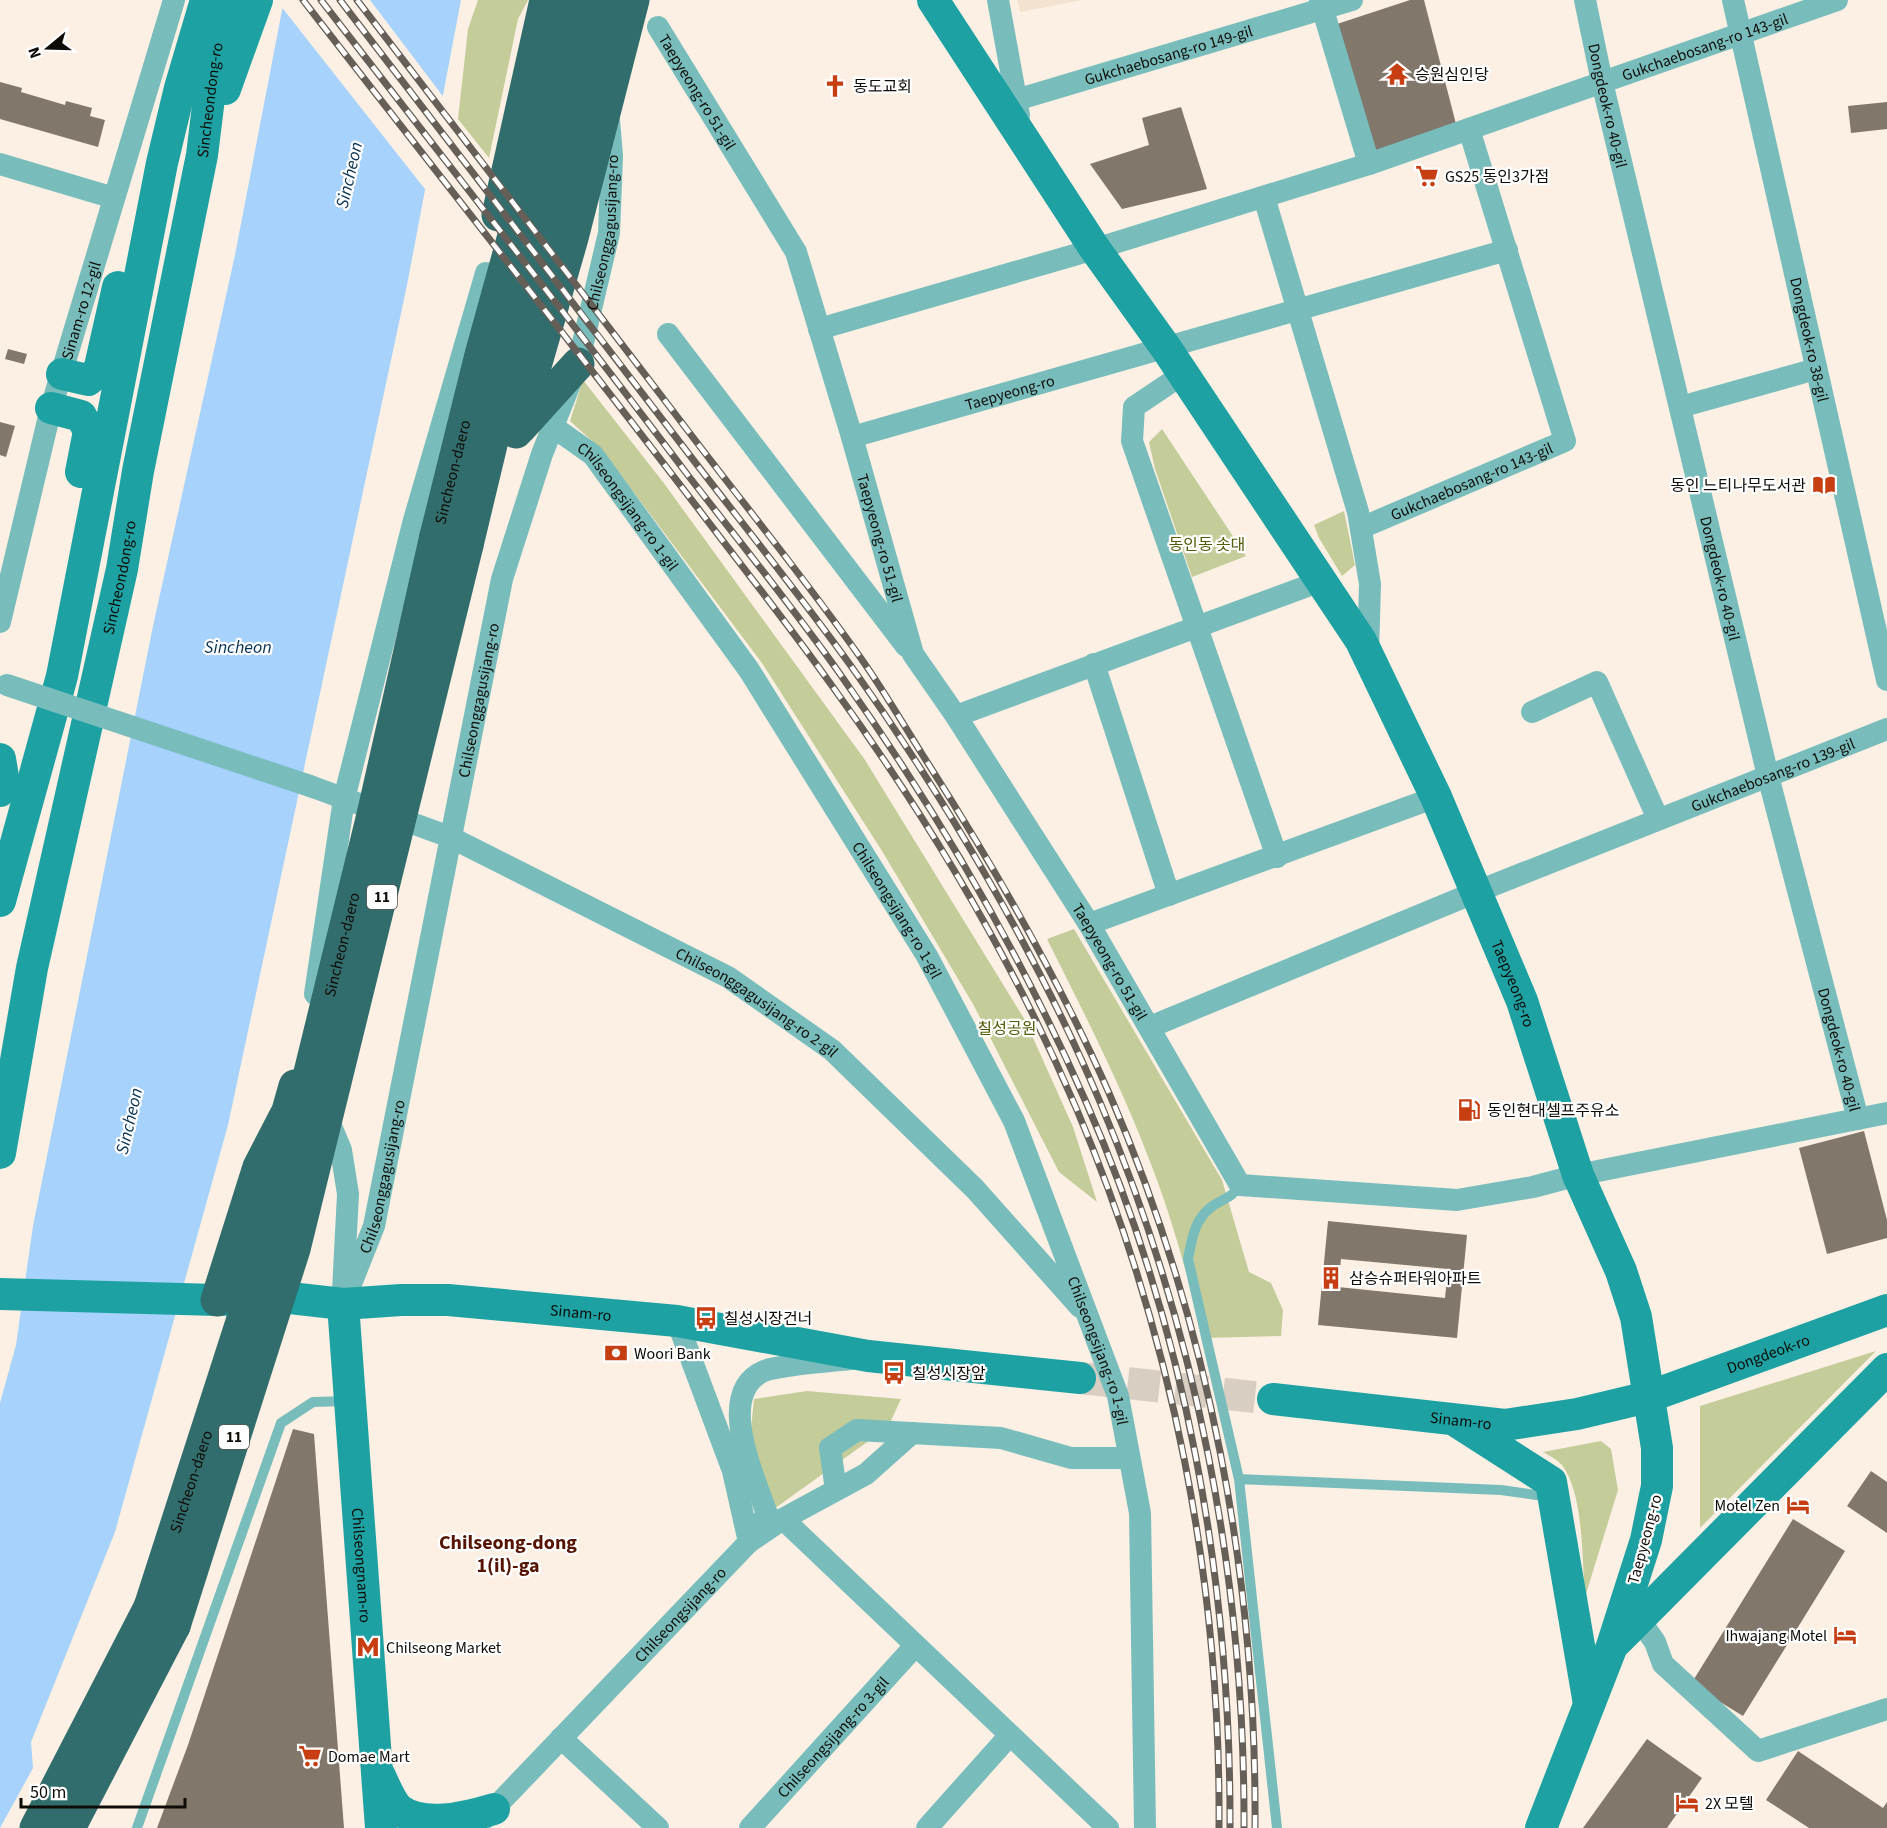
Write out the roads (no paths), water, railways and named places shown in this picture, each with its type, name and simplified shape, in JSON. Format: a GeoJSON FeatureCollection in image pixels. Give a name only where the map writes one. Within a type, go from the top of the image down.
{"type":"FeatureCollection","features":[{"type":"Feature","properties":{"kind":"highway"},"geometry":{"type":"LineString","coordinates":[[456,455],[486,273],[546,0]]}},
{"type":"Feature","properties":{"kind":"highway","name":"Sincheon-daero"},"geometry":{"type":"LineString","coordinates":[[36,1828],[150,1607],[271,1232],[373,815],[456,455],[579,0]]}},
{"type":"Feature","properties":{"kind":"highway","name":"Sincheon-daero"},"geometry":{"type":"LineString","coordinates":[[69,1828],[174,1626],[294,1249],[510,365],[610,0]]}},
{"type":"Feature","properties":{"kind":"highway"},"geometry":{"type":"LineString","coordinates":[[517,431],[572,238],[633,0]]}},
{"type":"Feature","properties":{"kind":"highway"},"geometry":{"type":"LineString","coordinates":[[480,490],[517,431],[578,364]]}},
{"type":"Feature","properties":{"kind":"highway"},"geometry":{"type":"LineString","coordinates":[[217,1300],[259,1167],[288,1111],[308,1044]]}},
{"type":"Feature","properties":{"kind":"main road","name":"Sincheondong-ro"},"geometry":{"type":"LineString","coordinates":[[0,901],[62,676],[162,163],[180,88],[206,0]]}},
{"type":"Feature","properties":{"kind":"main road","name":"Sincheondong-ro"},"geometry":{"type":"LineString","coordinates":[[0,1153],[32,968],[122,569],[138,471],[201,162],[214,57],[227,0]]}},
{"type":"Feature","properties":{"kind":"main road"},"geometry":{"type":"LineString","coordinates":[[62,374],[88,380],[99,371],[141,188],[162,163],[201,162],[257,0]]}},
{"type":"Feature","properties":{"kind":"main road","name":"Taepyeong-ro"},"geometry":{"type":"LineString","coordinates":[[933,0],[1023,134],[1095,249],[1166,348],[1321,581],[1368,656],[1436,797],[1522,1001],[1578,1175],[1621,1271],[1636,1317],[1657,1448],[1657,1486],[1646,1540],[1612,1646],[1541,1828]]}},
{"type":"Feature","properties":{"kind":"main road"},"geometry":{"type":"LineString","coordinates":[[51,408],[81,416],[89,430],[50,638],[62,676]]}},
{"type":"Feature","properties":{"kind":"main road"},"geometry":{"type":"LineString","coordinates":[[0,759],[3,777],[0,791]]}},
{"type":"Feature","properties":{"kind":"main road","name":"Sinam-ro"},"geometry":{"type":"LineString","coordinates":[[0,1294],[217,1300],[290,1298],[343,1304],[448,1300],[677,1321],[868,1356],[1080,1378]]}},
{"type":"Feature","properties":{"kind":"main road","name":"Chilseongnam-ro"},"geometry":{"type":"LineString","coordinates":[[343,1304],[381,1828]]}},
{"type":"Feature","properties":{"kind":"main road","name":"Dongdeok-ro"},"geometry":{"type":"LineString","coordinates":[[1648,1397],[1887,1310]]}},
{"type":"Feature","properties":{"kind":"main road"},"geometry":{"type":"LineString","coordinates":[[1612,1646],[1887,1369]]}},
{"type":"Feature","properties":{"kind":"main road","name":"Sinam-ro"},"geometry":{"type":"LineString","coordinates":[[1273,1399],[1505,1425],[1577,1414],[1648,1397]]}},
{"type":"Feature","properties":{"kind":"main road"},"geometry":{"type":"LineString","coordinates":[[1453,1419],[1551,1482],[1589,1705]]}},
{"type":"Feature","properties":{"kind":"main road"},"geometry":{"type":"LineString","coordinates":[[377,1772],[399,1810],[414,1821],[427,1825],[485,1819]]}},
{"type":"Feature","properties":{"kind":"street","name":"Sinam-ro 12-gil"},"geometry":{"type":"LineString","coordinates":[[0,622],[51,408],[174,0]]}},
{"type":"Feature","properties":{"kind":"street"},"geometry":{"type":"LineString","coordinates":[[998,0],[1023,134]]}},
{"type":"Feature","properties":{"kind":"street"},"geometry":{"type":"LineString","coordinates":[[1352,0],[1321,4],[1369,164]]}},
{"type":"Feature","properties":{"kind":"street","name":"Dongdeok-ro 40-gil"},"geometry":{"type":"LineString","coordinates":[[1585,0],[1602,82],[1768,776],[1858,1119]]}},
{"type":"Feature","properties":{"kind":"street","name":"Dongdeok-ro 38-gil"},"geometry":{"type":"LineString","coordinates":[[1732,0],[1887,680]]}},
{"type":"Feature","properties":{"kind":"street","name":"Gukchaebosang-ro 143-gil"},"geometry":{"type":"LineString","coordinates":[[1095,249],[1369,164],[1837,0]]}},
{"type":"Feature","properties":{"kind":"street","name":"Gukchaebosang-ro 149-gil"},"geometry":{"type":"LineString","coordinates":[[1016,100],[1321,4]]}},
{"type":"Feature","properties":{"kind":"street","name":"Taepyeong-ro 51-gil"},"geometry":{"type":"LineString","coordinates":[[658,27],[796,252],[913,654],[956,716],[1089,924],[1240,1185]]}},
{"type":"Feature","properties":{"kind":"street","name":"Chilseonggagusijang-ro"},"geometry":{"type":"LineString","coordinates":[[343,1304],[374,1226],[502,579],[552,426],[578,364],[609,233],[612,156],[607,100]]}},
{"type":"Feature","properties":{"kind":"street","name":"Gukchaebosang-ro 143-gil"},"geometry":{"type":"LineString","coordinates":[[1361,528],[1565,441],[1470,129]]}},
{"type":"Feature","properties":{"kind":"street"},"geometry":{"type":"LineString","coordinates":[[0,164],[114,198]]}},
{"type":"Feature","properties":{"kind":"street"},"geometry":{"type":"LineString","coordinates":[[1264,197],[1361,528],[1370,584],[1368,656]]}},
{"type":"Feature","properties":{"kind":"street"},"geometry":{"type":"LineString","coordinates":[[819,329],[1095,249]]}},
{"type":"Feature","properties":{"kind":"street"},"geometry":{"type":"LineString","coordinates":[[1166,348],[1507,250]]}},
{"type":"Feature","properties":{"kind":"street"},"geometry":{"type":"LineString","coordinates":[[343,1304],[344,1240],[348,1194],[341,1150],[319,1096],[308,1044],[344,799],[414,520],[486,273]]}},
{"type":"Feature","properties":{"kind":"street"},"geometry":{"type":"LineString","coordinates":[[668,334],[913,654]]}},
{"type":"Feature","properties":{"kind":"street","name":"Taepyeong-ro"},"geometry":{"type":"LineString","coordinates":[[852,438],[1166,348]]}},
{"type":"Feature","properties":{"kind":"street"},"geometry":{"type":"LineString","coordinates":[[1680,407],[1816,369]]}},
{"type":"Feature","properties":{"kind":"street"},"geometry":{"type":"LineString","coordinates":[[1182,374],[1134,407],[1132,441],[1195,627],[1277,856]]}},
{"type":"Feature","properties":{"kind":"street","name":"Chilseongsijang-ro 1-gil"},"geometry":{"type":"LineString","coordinates":[[552,426],[593,455],[749,670],[927,956],[1014,1121],[1118,1396],[1140,1514],[1145,1828]]}},
{"type":"Feature","properties":{"kind":"street"},"geometry":{"type":"LineString","coordinates":[[956,716],[1321,581]]}},
{"type":"Feature","properties":{"kind":"street"},"geometry":{"type":"LineString","coordinates":[[1094,664],[1169,895]]}},
{"type":"Feature","properties":{"kind":"street"},"geometry":{"type":"LineString","coordinates":[[1532,712],[1597,682],[1658,819]]}},
{"type":"Feature","properties":{"kind":"street","name":"Chilseonggagusijang-ro 2-gil"},"geometry":{"type":"LineString","coordinates":[[4,685],[310,786],[450,837],[728,977],[832,1050],[975,1189],[1089,1317]]}},
{"type":"Feature","properties":{"kind":"street","name":"Gukchaebosang-ro 139-gil"},"geometry":{"type":"LineString","coordinates":[[1476,892],[1887,729]]}},
{"type":"Feature","properties":{"kind":"street"},"geometry":{"type":"LineString","coordinates":[[1089,924],[1436,797]]}},
{"type":"Feature","properties":{"kind":"street","name":"Taepyeong-ro 51-gil"},"geometry":{"type":"LineString","coordinates":[[1150,1027],[1476,892]]}},
{"type":"Feature","properties":{"kind":"street"},"geometry":{"type":"LineString","coordinates":[[1240,1185],[1456,1200],[1533,1187],[1578,1175],[1887,1113]]}},
{"type":"Feature","properties":{"kind":"street"},"geometry":{"type":"LineString","coordinates":[[677,1321],[733,1471],[749,1542]]}},
{"type":"Feature","properties":{"kind":"street","name":"Sinam-ro"},"geometry":{"type":"LineString","coordinates":[[749,1542],[766,1514],[738,1427],[738,1406],[747,1386],[763,1371],[868,1356]]}},
{"type":"Feature","properties":{"kind":"street"},"geometry":{"type":"LineString","coordinates":[[836,1490],[830,1448],[856,1430],[1001,1438],[1071,1458],[1129,1458]]}},
{"type":"Feature","properties":{"kind":"street","name":"Chilseongsijang-ro"},"geometry":{"type":"LineString","coordinates":[[485,1819],[749,1542],[783,1519],[866,1474],[912,1433]]}},
{"type":"Feature","properties":{"kind":"street"},"geometry":{"type":"LineString","coordinates":[[783,1519],[1108,1828]]}},
{"type":"Feature","properties":{"kind":"street"},"geometry":{"type":"LineString","coordinates":[[1639,1618],[1654,1642],[1663,1664],[1758,1751],[1887,1709]]}},
{"type":"Feature","properties":{"kind":"street","name":"Chilseongsijang-ro 3-gil"},"geometry":{"type":"LineString","coordinates":[[750,1828],[915,1646]]}},
{"type":"Feature","properties":{"kind":"street"},"geometry":{"type":"LineString","coordinates":[[927,1828],[1010,1735]]}},
{"type":"Feature","properties":{"kind":"street"},"geometry":{"type":"LineString","coordinates":[[561,1738],[658,1828]]}},
{"type":"Feature","properties":{"kind":"lane"},"geometry":{"type":"LineString","coordinates":[[1240,1185],[1236,1193],[1210,1208],[1195,1224],[1188,1259],[1239,1479],[1277,1828]]}},
{"type":"Feature","properties":{"kind":"lane"},"geometry":{"type":"LineString","coordinates":[[137,1828],[281,1424],[313,1402],[351,1401]]}},
{"type":"Feature","properties":{"kind":"lane"},"geometry":{"type":"LineString","coordinates":[[1239,1479],[1501,1490],[1553,1498]]}},
{"type":"Feature","properties":{"kind":"water","name":"Sincheon"},"geometry":{"type":"Polygon","coordinates":[[[284,0],[461,0],[407,285],[228,1125],[115,1532],[31,1742],[33,1768],[0,1828],[0,1403],[16,1345],[33,1226],[153,626],[235,255],[284,0]]]}},
{"type":"Feature","properties":{"kind":"tunnel"},"geometry":{"type":"LineString","coordinates":[[1080,1378],[1273,1399]]}},
{"type":"Feature","properties":{"kind":"railway"},"geometry":{"type":"LineString","coordinates":[[303,0],[648,443],[830,683],[900,784],[966,890],[1025,999],[1077,1110],[1111,1196],[1140,1283],[1165,1372],[1185,1462],[1200,1553],[1211,1644],[1217,1736],[1219,1828]]}},
{"type":"Feature","properties":{"kind":"railway"},"geometry":{"type":"LineString","coordinates":[[321,0],[822,649],[875,725],[942,829],[974,882],[1033,991],[1086,1102],[1121,1188],[1151,1276],[1176,1366],[1196,1457],[1211,1549],[1222,1642],[1228,1735],[1230,1828]]}},
{"type":"Feature","properties":{"kind":"railway"},"geometry":{"type":"LineString","coordinates":[[340,0],[795,590],[851,666],[921,769],[954,823],[1018,933],[1048,990],[1100,1102],[1134,1189],[1164,1277],[1188,1367],[1209,1458],[1236,1642],[1242,1735],[1244,1828]]}},
{"type":"Feature","properties":{"kind":"railway"},"geometry":{"type":"LineString","coordinates":[[357,0],[860,657],[973,836],[1068,1006],[1109,1093],[1144,1180],[1174,1270],[1200,1360],[1220,1453],[1236,1546],[1247,1640],[1253,1734],[1255,1828]]}},
{"type":"Feature","properties":{"kind":"place","name":"승원심인당"},"geometry":{"type":"Point","coordinates":[1397,74]}},
{"type":"Feature","properties":{"kind":"place","name":"동도교회"},"geometry":{"type":"Point","coordinates":[835,86]}},
{"type":"Feature","properties":{"kind":"place","name":"GS25 동인3가점"},"geometry":{"type":"Point","coordinates":[1427,176]}},
{"type":"Feature","properties":{"kind":"place","name":"동인 느티나무도서관"},"geometry":{"type":"Point","coordinates":[1824,485]}},
{"type":"Feature","properties":{"kind":"place","name":"동인현대셀프주유소"},"geometry":{"type":"Point","coordinates":[1469,1110]}},
{"type":"Feature","properties":{"kind":"place","name":"삼승슈퍼타워아파트"},"geometry":{"type":"Point","coordinates":[1331,1278]}},
{"type":"Feature","properties":{"kind":"place","name":"칠성시장건너"},"geometry":{"type":"Point","coordinates":[706,1318]}},
{"type":"Feature","properties":{"kind":"place","name":"Woori Bank"},"geometry":{"type":"Point","coordinates":[616,1353]}},
{"type":"Feature","properties":{"kind":"place","name":"칠성시장앞"},"geometry":{"type":"Point","coordinates":[894,1373]}},
{"type":"Feature","properties":{"kind":"place","name":"Motel Zen"},"geometry":{"type":"Point","coordinates":[1798,1505]}},
{"type":"Feature","properties":{"kind":"place","name":"Ihwajang Motel"},"geometry":{"type":"Point","coordinates":[1845,1635]}},
{"type":"Feature","properties":{"kind":"place","name":"Chilseong Market"},"geometry":{"type":"Point","coordinates":[368,1647]}},
{"type":"Feature","properties":{"kind":"place","name":"Domae Mart"},"geometry":{"type":"Point","coordinates":[310,1756]}},
{"type":"Feature","properties":{"kind":"place","name":"2X 모텔"},"geometry":{"type":"Point","coordinates":[1687,1803]}},
{"type":"Feature","properties":{"kind":"district","name":"Chilseong-dong 1(il)-ga"},"geometry":{"type":"Point","coordinates":[508,1554]}},
{"type":"Feature","properties":{"kind":"park label","name":"동인동 솟대"},"geometry":{"type":"Point","coordinates":[1207,544]}},
{"type":"Feature","properties":{"kind":"park label","name":"칠성공원"},"geometry":{"type":"Point","coordinates":[1007,1028]}}]}
